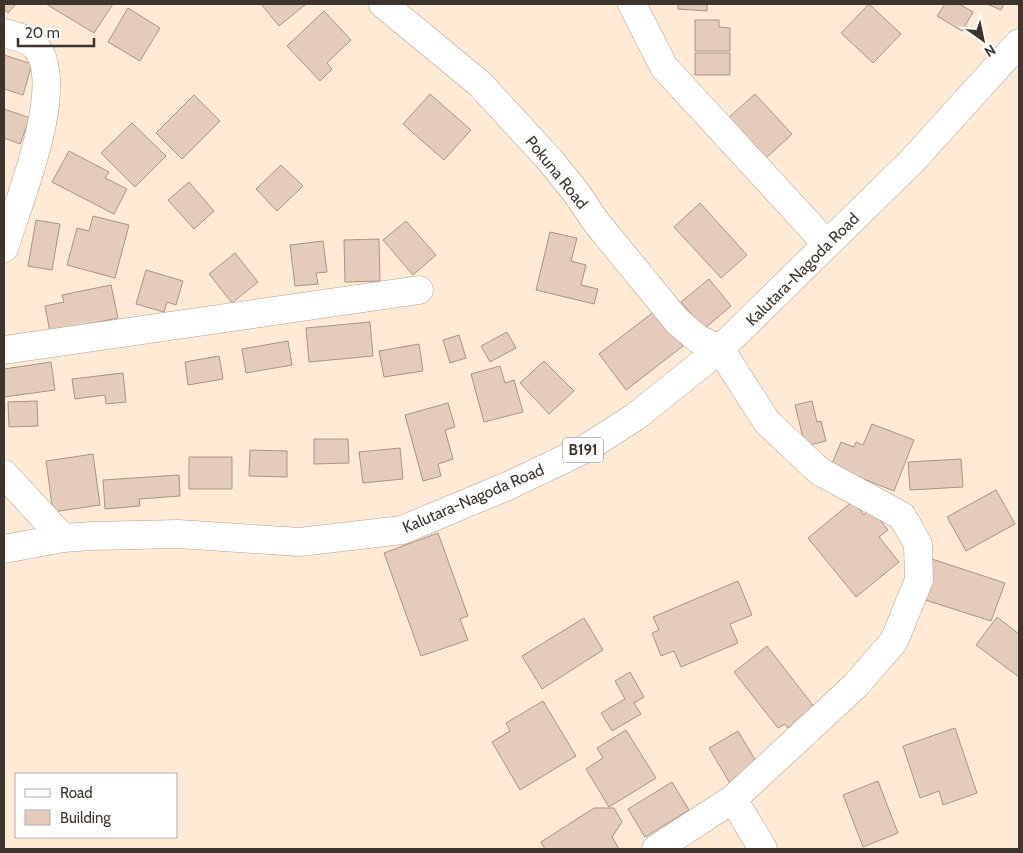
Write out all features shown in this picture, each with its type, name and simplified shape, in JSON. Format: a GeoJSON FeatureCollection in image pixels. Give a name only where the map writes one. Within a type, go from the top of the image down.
{"type":"FeatureCollection","features":[{"type":"Feature","properties":{"kind":"street","name":"Pokuna Road"},"geometry":{"type":"LineString","coordinates":[[382,4],[480,84],[549,159],[575,191],[596,222],[677,320],[698,339],[720,349]]}},
{"type":"Feature","properties":{"kind":"street"},"geometry":{"type":"LineString","coordinates":[[632,4],[664,67],[826,243]]}},
{"type":"Feature","properties":{"kind":"street"},"geometry":{"type":"LineString","coordinates":[[4,33],[25,39],[35,46],[42,59],[47,95],[38,142],[4,248]]}},
{"type":"Feature","properties":{"kind":"street","name":"Kalutara-Nagoda Road"},"geometry":{"type":"LineString","coordinates":[[4,549],[63,538],[178,534],[300,542],[402,530],[510,485],[585,449],[635,417],[720,349],[826,243],[912,161],[1019,43]]}},
{"type":"Feature","properties":{"kind":"street"},"geometry":{"type":"LineString","coordinates":[[4,350],[419,290]]}},
{"type":"Feature","properties":{"kind":"street"},"geometry":{"type":"LineString","coordinates":[[656,849],[733,799],[856,685],[894,641],[919,580],[918,544],[902,516],[819,471],[766,422],[720,349]]}},
{"type":"Feature","properties":{"kind":"street"},"geometry":{"type":"LineString","coordinates":[[4,474],[63,538]]}},
{"type":"Feature","properties":{"kind":"street"},"geometry":{"type":"LineString","coordinates":[[733,799],[763,849]]}},
{"type":"Feature","properties":{"kind":"building"},"geometry":{"type":"Polygon","coordinates":[[[4,4],[16,4],[8,13],[4,9],[4,4]]]}},
{"type":"Feature","properties":{"kind":"building"},"geometry":{"type":"Polygon","coordinates":[[[46,4],[113,4],[94,33],[46,4]]]}},
{"type":"Feature","properties":{"kind":"building"},"geometry":{"type":"Polygon","coordinates":[[[261,4],[306,4],[279,26],[261,4]]]}},
{"type":"Feature","properties":{"kind":"building"},"geometry":{"type":"Polygon","coordinates":[[[678,4],[707,4],[707,11],[678,9],[678,4]]]}},
{"type":"Feature","properties":{"kind":"building"},"geometry":{"type":"Polygon","coordinates":[[[869,4],[901,34],[873,63],[841,33],[869,4]]]}},
{"type":"Feature","properties":{"kind":"building"},"geometry":{"type":"Polygon","coordinates":[[[945,4],[959,4],[973,12],[962,31],[937,16],[945,4]]]}},
{"type":"Feature","properties":{"kind":"building"},"geometry":{"type":"Polygon","coordinates":[[[987,4],[1004,4],[1001,10],[987,4]]]}},
{"type":"Feature","properties":{"kind":"building"},"geometry":{"type":"Polygon","coordinates":[[[128,8],[160,28],[140,61],[108,42],[128,8]]]}},
{"type":"Feature","properties":{"kind":"building"},"geometry":{"type":"Polygon","coordinates":[[[324,11],[351,40],[327,63],[332,69],[320,81],[287,46],[324,11]]]}},
{"type":"Feature","properties":{"kind":"building"},"geometry":{"type":"Polygon","coordinates":[[[695,20],[719,20],[719,27],[730,28],[730,51],[695,51],[695,20]]]}},
{"type":"Feature","properties":{"kind":"building"},"geometry":{"type":"Polygon","coordinates":[[[695,53],[730,53],[730,75],[695,75],[695,53]]]}},
{"type":"Feature","properties":{"kind":"building"},"geometry":{"type":"Polygon","coordinates":[[[4,55],[32,64],[23,95],[4,89],[4,55]]]}},
{"type":"Feature","properties":{"kind":"building"},"geometry":{"type":"Polygon","coordinates":[[[430,94],[471,130],[444,160],[403,124],[430,94]]]}},
{"type":"Feature","properties":{"kind":"building"},"geometry":{"type":"Polygon","coordinates":[[[755,94],[792,134],[765,159],[728,118],[755,94]]]}},
{"type":"Feature","properties":{"kind":"building"},"geometry":{"type":"Polygon","coordinates":[[[194,95],[220,121],[182,159],[156,133],[194,95]]]}},
{"type":"Feature","properties":{"kind":"building"},"geometry":{"type":"Polygon","coordinates":[[[4,109],[30,118],[20,144],[4,138],[4,109]]]}},
{"type":"Feature","properties":{"kind":"building"},"geometry":{"type":"Polygon","coordinates":[[[132,123],[166,156],[135,187],[101,153],[132,123]]]}},
{"type":"Feature","properties":{"kind":"building"},"geometry":{"type":"Polygon","coordinates":[[[69,151],[109,172],[105,178],[127,189],[114,214],[52,182],[69,151]]]}},
{"type":"Feature","properties":{"kind":"building"},"geometry":{"type":"Polygon","coordinates":[[[281,165],[303,186],[277,211],[256,189],[281,165]]]}},
{"type":"Feature","properties":{"kind":"building"},"geometry":{"type":"Polygon","coordinates":[[[189,182],[214,211],[194,229],[168,200],[189,182]]]}},
{"type":"Feature","properties":{"kind":"building"},"geometry":{"type":"Polygon","coordinates":[[[700,203],[747,255],[721,278],[674,227],[700,203]]]}},
{"type":"Feature","properties":{"kind":"building"},"geometry":{"type":"Polygon","coordinates":[[[93,216],[129,225],[115,278],[67,265],[77,228],[89,231],[93,216]]]}},
{"type":"Feature","properties":{"kind":"building"},"geometry":{"type":"Polygon","coordinates":[[[36,220],[60,224],[52,270],[28,266],[36,220]]]}},
{"type":"Feature","properties":{"kind":"building"},"geometry":{"type":"Polygon","coordinates":[[[406,221],[436,255],[413,275],[383,240],[406,221]]]}},
{"type":"Feature","properties":{"kind":"building"},"geometry":{"type":"Polygon","coordinates":[[[550,232],[577,238],[571,261],[586,265],[581,285],[598,289],[594,304],[536,290],[550,232]]]}},
{"type":"Feature","properties":{"kind":"building"},"geometry":{"type":"Polygon","coordinates":[[[379,239],[380,281],[345,282],[344,240],[379,239]]]}},
{"type":"Feature","properties":{"kind":"building"},"geometry":{"type":"Polygon","coordinates":[[[323,241],[327,272],[316,273],[318,284],[295,286],[290,245],[323,241]]]}},
{"type":"Feature","properties":{"kind":"building"},"geometry":{"type":"Polygon","coordinates":[[[235,253],[258,282],[232,303],[209,274],[235,253]]]}},
{"type":"Feature","properties":{"kind":"building"},"geometry":{"type":"Polygon","coordinates":[[[146,270],[183,281],[176,305],[167,302],[164,312],[136,304],[146,270]]]}},
{"type":"Feature","properties":{"kind":"building"},"geometry":{"type":"Polygon","coordinates":[[[709,279],[731,306],[704,329],[681,302],[709,279]]]}},
{"type":"Feature","properties":{"kind":"building"},"geometry":{"type":"Polygon","coordinates":[[[111,285],[118,318],[50,332],[45,306],[64,302],[62,295],[111,285]]]}},
{"type":"Feature","properties":{"kind":"building"},"geometry":{"type":"Polygon","coordinates":[[[656,310],[683,346],[626,390],[599,354],[656,310]]]}},
{"type":"Feature","properties":{"kind":"building"},"geometry":{"type":"Polygon","coordinates":[[[370,322],[373,356],[309,362],[306,328],[370,322]]]}},
{"type":"Feature","properties":{"kind":"building"},"geometry":{"type":"Polygon","coordinates":[[[507,332],[516,348],[490,362],[481,346],[507,332]]]}},
{"type":"Feature","properties":{"kind":"building"},"geometry":{"type":"Polygon","coordinates":[[[459,335],[466,358],[450,363],[443,340],[459,335]]]}},
{"type":"Feature","properties":{"kind":"building"},"geometry":{"type":"Polygon","coordinates":[[[288,341],[292,365],[246,373],[242,349],[288,341]]]}},
{"type":"Feature","properties":{"kind":"building"},"geometry":{"type":"Polygon","coordinates":[[[419,344],[423,371],[384,377],[379,351],[419,344]]]}},
{"type":"Feature","properties":{"kind":"building"},"geometry":{"type":"Polygon","coordinates":[[[219,356],[223,379],[188,385],[185,362],[219,356]]]}},
{"type":"Feature","properties":{"kind":"building"},"geometry":{"type":"Polygon","coordinates":[[[544,361],[574,391],[549,414],[520,383],[544,361]]]}},
{"type":"Feature","properties":{"kind":"building"},"geometry":{"type":"Polygon","coordinates":[[[51,362],[55,390],[4,397],[4,369],[51,362]]]}},
{"type":"Feature","properties":{"kind":"building"},"geometry":{"type":"Polygon","coordinates":[[[500,366],[505,383],[514,380],[523,412],[484,422],[471,374],[500,366]]]}},
{"type":"Feature","properties":{"kind":"building"},"geometry":{"type":"Polygon","coordinates":[[[123,373],[126,402],[106,404],[105,395],[75,399],[72,379],[123,373]]]}},
{"type":"Feature","properties":{"kind":"building"},"geometry":{"type":"Polygon","coordinates":[[[37,401],[38,426],[9,427],[8,402],[37,401]]]}},
{"type":"Feature","properties":{"kind":"building"},"geometry":{"type":"Polygon","coordinates":[[[812,401],[817,422],[821,421],[826,441],[805,446],[795,405],[812,401]]]}},
{"type":"Feature","properties":{"kind":"building"},"geometry":{"type":"Polygon","coordinates":[[[448,403],[455,427],[445,430],[453,459],[438,464],[441,476],[423,481],[405,415],[448,403]]]}},
{"type":"Feature","properties":{"kind":"building"},"geometry":{"type":"Polygon","coordinates":[[[872,424],[914,440],[894,491],[831,466],[841,442],[854,447],[856,442],[863,445],[872,424]]]}},
{"type":"Feature","properties":{"kind":"building"},"geometry":{"type":"Polygon","coordinates":[[[314,439],[348,439],[349,463],[314,464],[314,439]]]}},
{"type":"Feature","properties":{"kind":"building"},"geometry":{"type":"Polygon","coordinates":[[[400,448],[403,479],[363,483],[359,452],[400,448]]]}},
{"type":"Feature","properties":{"kind":"building"},"geometry":{"type":"Polygon","coordinates":[[[250,450],[287,451],[287,477],[249,476],[250,450]]]}},
{"type":"Feature","properties":{"kind":"building"},"geometry":{"type":"Polygon","coordinates":[[[93,454],[100,505],[53,512],[46,461],[93,454]]]}},
{"type":"Feature","properties":{"kind":"building"},"geometry":{"type":"Polygon","coordinates":[[[189,457],[232,457],[232,489],[189,489],[189,457]]]}},
{"type":"Feature","properties":{"kind":"building"},"geometry":{"type":"Polygon","coordinates":[[[961,459],[963,487],[910,490],[908,462],[961,459]]]}},
{"type":"Feature","properties":{"kind":"building"},"geometry":{"type":"Polygon","coordinates":[[[179,475],[180,496],[139,499],[140,506],[105,509],[103,480],[179,475]]]}},
{"type":"Feature","properties":{"kind":"building"},"geometry":{"type":"Polygon","coordinates":[[[996,490],[1015,524],[966,551],[947,517],[996,490]]]}},
{"type":"Feature","properties":{"kind":"building"},"geometry":{"type":"Polygon","coordinates":[[[853,501],[864,515],[871,508],[888,530],[879,537],[899,562],[856,597],[808,538],[853,501]]]}},
{"type":"Feature","properties":{"kind":"building"},"geometry":{"type":"Polygon","coordinates":[[[438,533],[468,616],[460,619],[468,640],[421,656],[384,553],[438,533]]]}},
{"type":"Feature","properties":{"kind":"building"},"geometry":{"type":"Polygon","coordinates":[[[932,559],[1005,583],[991,621],[919,598],[932,559]]]}},
{"type":"Feature","properties":{"kind":"building"},"geometry":{"type":"Polygon","coordinates":[[[738,581],[752,615],[730,624],[738,643],[681,667],[674,651],[661,656],[652,633],[659,630],[653,617],[738,581]]]}},
{"type":"Feature","properties":{"kind":"building"},"geometry":{"type":"Polygon","coordinates":[[[997,617],[1019,634],[1019,677],[976,645],[997,617]]]}},
{"type":"Feature","properties":{"kind":"building"},"geometry":{"type":"Polygon","coordinates":[[[584,618],[603,650],[542,689],[522,656],[584,618]]]}},
{"type":"Feature","properties":{"kind":"building"},"geometry":{"type":"Polygon","coordinates":[[[767,646],[815,708],[788,728],[785,724],[778,728],[734,672],[767,646]]]}},
{"type":"Feature","properties":{"kind":"building"},"geometry":{"type":"Polygon","coordinates":[[[630,672],[644,697],[634,703],[641,714],[612,731],[601,713],[625,699],[615,681],[630,672]]]}},
{"type":"Feature","properties":{"kind":"building"},"geometry":{"type":"Polygon","coordinates":[[[543,701],[576,756],[520,790],[492,742],[510,731],[506,723],[543,701]]]}},
{"type":"Feature","properties":{"kind":"building"},"geometry":{"type":"Polygon","coordinates":[[[955,728],[977,793],[943,805],[939,791],[920,798],[903,746],[955,728]]]}},
{"type":"Feature","properties":{"kind":"building"},"geometry":{"type":"Polygon","coordinates":[[[626,730],[656,778],[609,807],[586,769],[603,758],[597,748],[626,730]]]}},
{"type":"Feature","properties":{"kind":"building"},"geometry":{"type":"Polygon","coordinates":[[[738,731],[760,768],[731,785],[709,748],[738,731]]]}},
{"type":"Feature","properties":{"kind":"building"},"geometry":{"type":"Polygon","coordinates":[[[878,781],[898,833],[863,847],[843,795],[878,781]]]}},
{"type":"Feature","properties":{"kind":"building"},"geometry":{"type":"Polygon","coordinates":[[[672,782],[689,810],[645,837],[628,809],[672,782]]]}},
{"type":"Feature","properties":{"kind":"building"},"geometry":{"type":"Polygon","coordinates":[[[594,808],[614,808],[622,822],[612,837],[619,849],[545,849],[541,842],[594,808]]]}}]}
